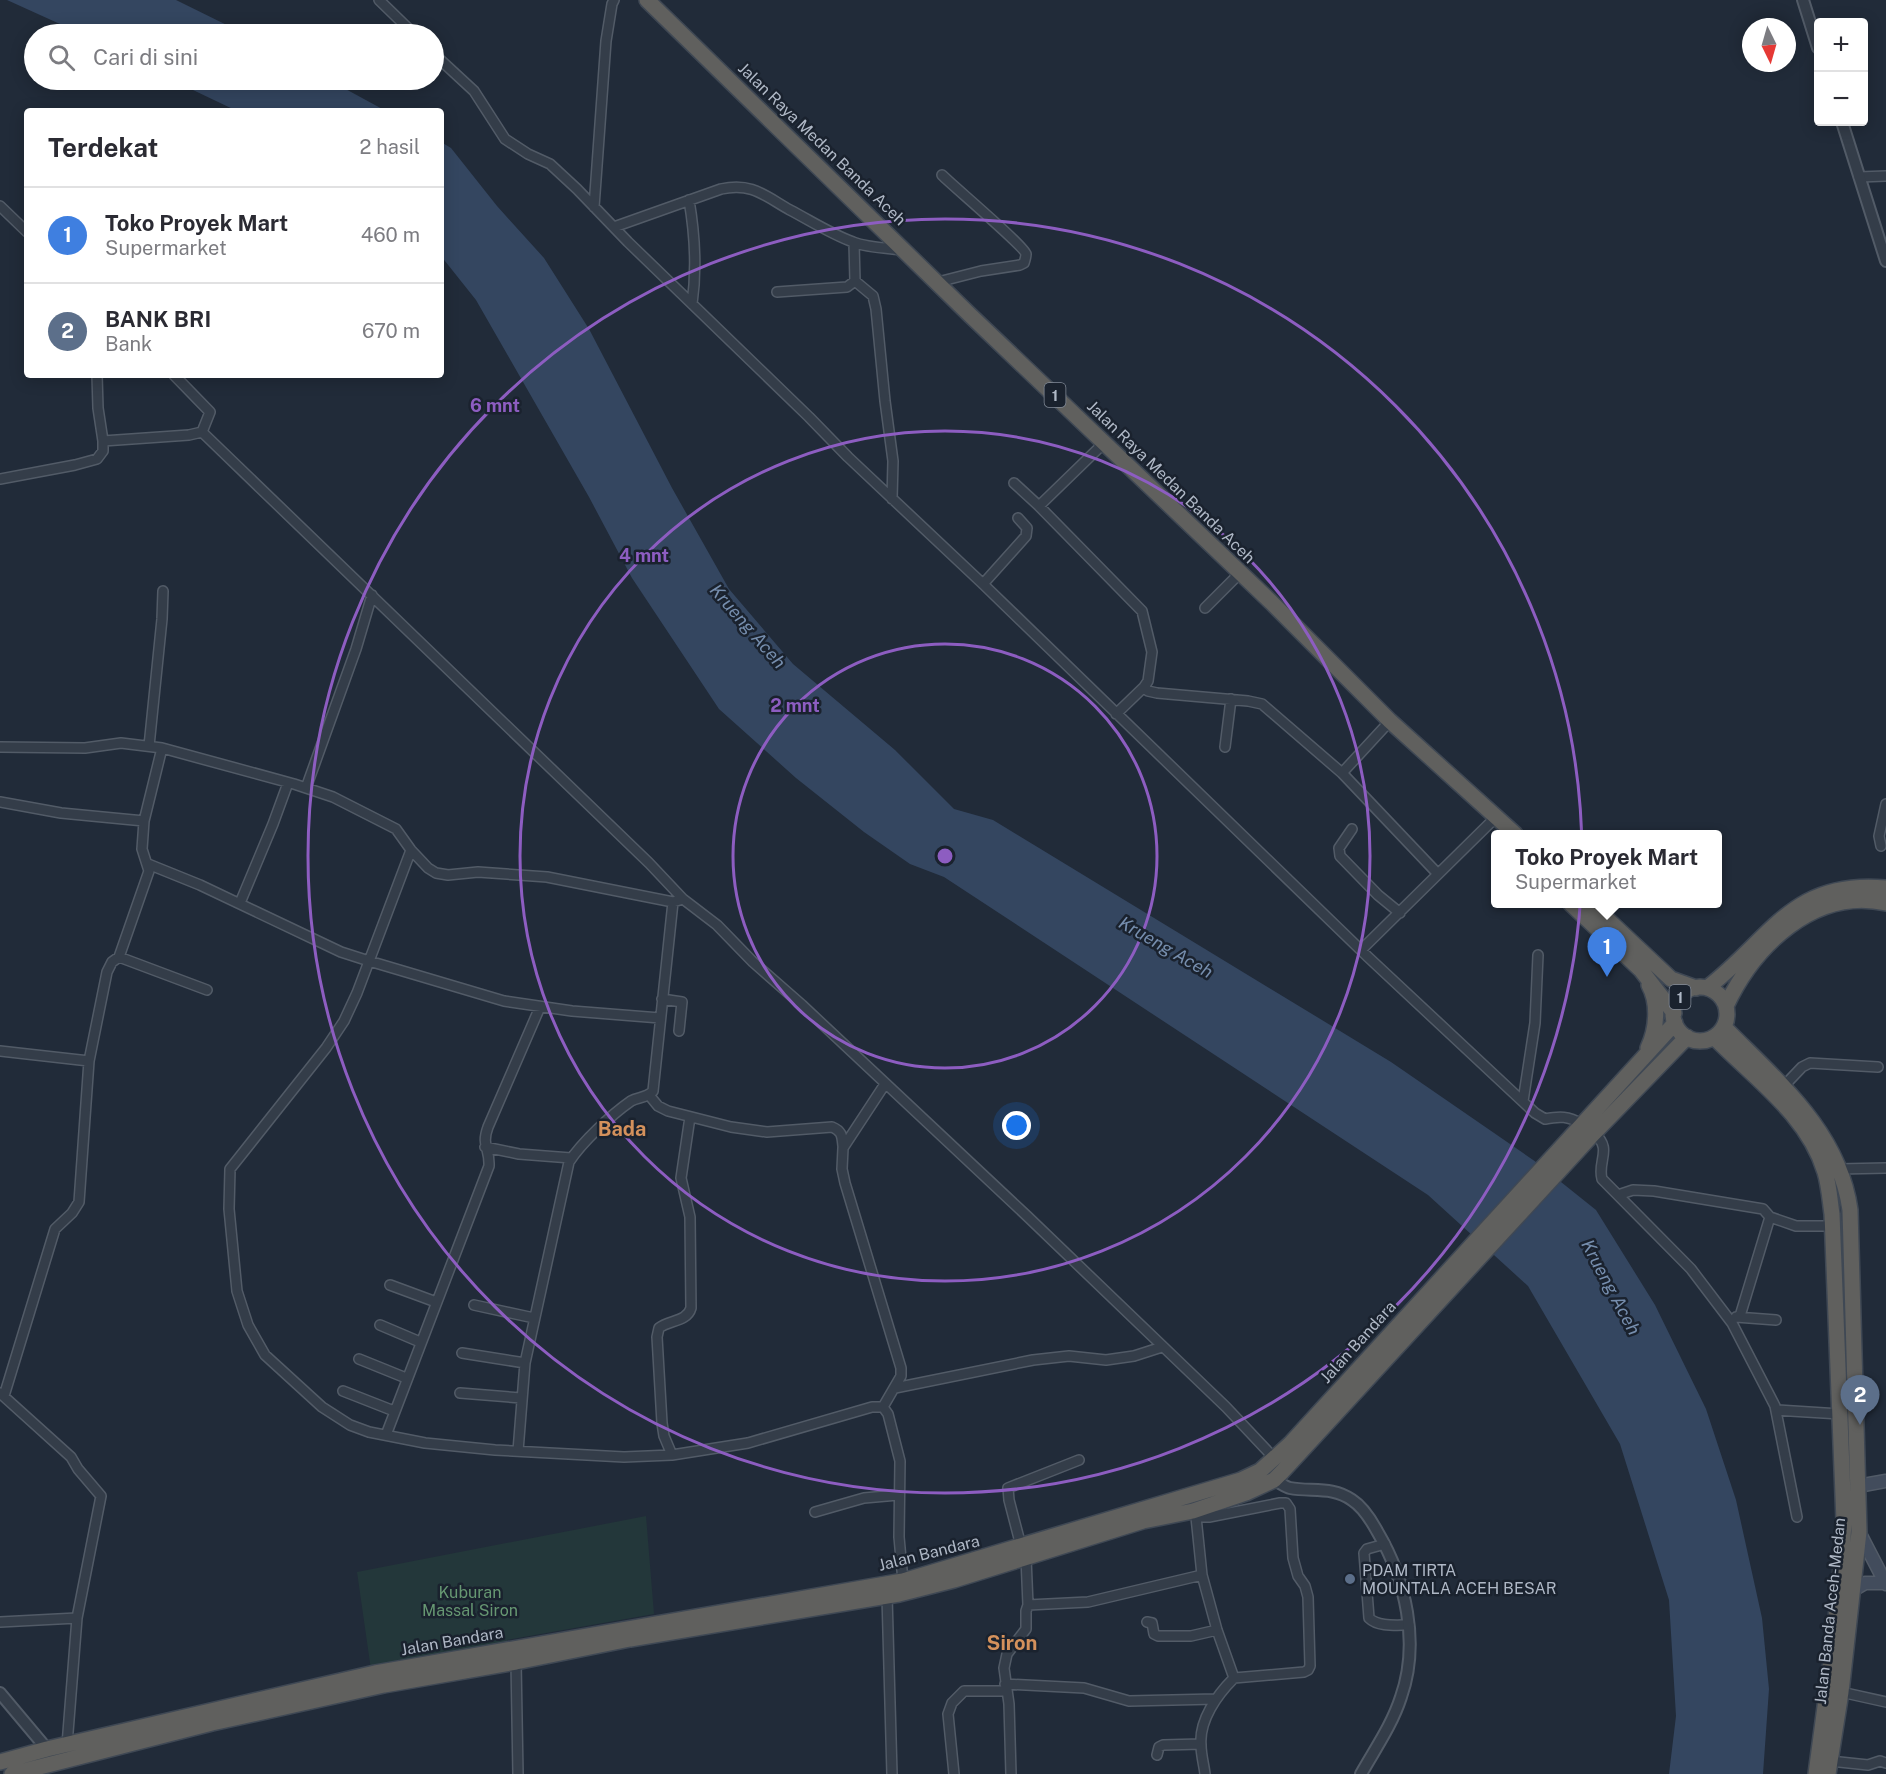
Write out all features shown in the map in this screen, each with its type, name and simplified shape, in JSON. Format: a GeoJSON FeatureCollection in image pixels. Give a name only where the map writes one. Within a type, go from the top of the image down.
{"type":"FeatureCollection","features":[{"type":"Feature","properties":{"kind":"highway","name":"Jalan Raya Medan Banda Aceh"},"geometry":{"type":"LineString","coordinates":[[647,0],[1390,721],[1510,830]]}},
{"type":"Feature","properties":{"kind":"highway","name":"Jalan Raya Medan Banda Aceh"},"geometry":{"type":"LineString","coordinates":[[1463,789],[1499,830]]}},
{"type":"Feature","properties":{"kind":"highway"},"geometry":{"type":"LineString","coordinates":[[1701,988],[1726,974],[1779,920],[1808,900],[1838,889],[1886,888]]}},
{"type":"Feature","properties":{"kind":"highway"},"geometry":{"type":"LineString","coordinates":[[1687,1037],[1697,1040],[1719,1032],[1727,1013],[1726,1006],[1737,983],[1770,942],[1804,915],[1816,909],[1848,900],[1866,899],[1886,903]]}},
{"type":"Feature","properties":{"kind":"highway","name":"1"},"geometry":{"type":"LineString","coordinates":[[1576,908],[1641,970],[1687,1037]]}},
{"type":"Feature","properties":{"kind":"highway","name":"1"},"geometry":{"type":"LineString","coordinates":[[1596,908],[1671,979],[1719,995],[1726,1006]]}},
{"type":"Feature","properties":{"kind":"highway"},"geometry":{"type":"LineString","coordinates":[[1641,970],[1652,991],[1656,1016],[1654,1035],[1643,1059]]}},
{"type":"Feature","properties":{"kind":"highway","name":"1"},"geometry":{"type":"LineString","coordinates":[[1675,1018],[1680,997],[1701,988]]}},
{"type":"Feature","properties":{"kind":"highway","name":"Jalan Bandara"},"geometry":{"type":"LineString","coordinates":[[1588,1129],[1675,1018]]}},
{"type":"Feature","properties":{"kind":"highway","name":"Jalan Banda Aceh-Medan"},"geometry":{"type":"LineString","coordinates":[[1719,1032],[1784,1088],[1808,1113],[1839,1169],[1847,1190],[1850,1210],[1859,1532],[1841,1692],[1824,1770]]}},
{"type":"Feature","properties":{"kind":"highway","name":"Jalan Banda Aceh-Medan"},"geometry":{"type":"LineString","coordinates":[[1719,1032],[1801,1125],[1826,1175],[1833,1226],[1844,1521],[1824,1770]]}},
{"type":"Feature","properties":{"kind":"highway","name":"Jalan Bandara"},"geometry":{"type":"LineString","coordinates":[[1141,1515],[1194,1514],[1274,1480],[1293,1451],[1566,1152],[1687,1037]]}},
{"type":"Feature","properties":{"kind":"highway","name":"Jalan Bandara"},"geometry":{"type":"LineString","coordinates":[[12,1774],[118,1740],[375,1673],[903,1581],[1024,1552],[1242,1480],[1260,1471],[1274,1458],[1293,1451]]}},
{"type":"Feature","properties":{"kind":"highway","name":"Jalan Bandara"},"geometry":{"type":"LineString","coordinates":[[0,1762],[47,1749],[118,1740],[212,1723],[384,1685],[630,1639],[887,1596],[954,1580],[1024,1552]]}},
{"type":"Feature","properties":{"kind":"main road"},"geometry":{"type":"LineString","coordinates":[[1858,1486],[1886,1481]]}},
{"type":"Feature","properties":{"kind":"main road"},"geometry":{"type":"LineString","coordinates":[[1853,1590],[1865,1583],[1886,1583],[1859,1532]]}},
{"type":"Feature","properties":{"kind":"street"},"geometry":{"type":"LineString","coordinates":[[379,0],[404,24]]}},
{"type":"Feature","properties":{"kind":"street"},"geometry":{"type":"LineString","coordinates":[[594,207],[606,41],[614,0]]}},
{"type":"Feature","properties":{"kind":"street"},"geometry":{"type":"LineString","coordinates":[[1803,0],[1814,35]]}},
{"type":"Feature","properties":{"kind":"street"},"geometry":{"type":"LineString","coordinates":[[444,63],[474,91],[505,139],[528,154],[550,164],[892,499],[983,584],[1361,950],[1523,1101],[1545,1119],[1569,1117],[1600,1138],[1605,1150],[1600,1172],[1602,1179],[1691,1269],[1736,1320],[1776,1410],[1797,1516]]}},
{"type":"Feature","properties":{"kind":"street"},"geometry":{"type":"LineString","coordinates":[[1843,126],[1886,261]]}},
{"type":"Feature","properties":{"kind":"street"},"geometry":{"type":"LineString","coordinates":[[938,282],[981,271],[1020,265],[1024,263],[1026,256],[1024,250],[1004,230],[942,175]]}},
{"type":"Feature","properties":{"kind":"street"},"geometry":{"type":"LineString","coordinates":[[1859,177],[1886,176]]}},
{"type":"Feature","properties":{"kind":"street"},"geometry":{"type":"LineString","coordinates":[[614,227],[734,186],[755,190],[854,243],[906,251]]}},
{"type":"Feature","properties":{"kind":"street"},"geometry":{"type":"LineString","coordinates":[[689,200],[696,278],[692,304]]}},
{"type":"Feature","properties":{"kind":"street"},"geometry":{"type":"LineString","coordinates":[[0,206],[24,229]]}},
{"type":"Feature","properties":{"kind":"street"},"geometry":{"type":"LineString","coordinates":[[854,243],[855,281],[873,296],[876,309],[893,461],[892,499]]}},
{"type":"Feature","properties":{"kind":"street"},"geometry":{"type":"LineString","coordinates":[[777,292],[847,287],[855,281]]}},
{"type":"Feature","properties":{"kind":"street"},"geometry":{"type":"LineString","coordinates":[[0,479],[97,459],[103,451],[103,441],[96,378]]}},
{"type":"Feature","properties":{"kind":"street"},"geometry":{"type":"LineString","coordinates":[[177,378],[210,412],[202,432]]}},
{"type":"Feature","properties":{"kind":"street"},"geometry":{"type":"LineString","coordinates":[[103,441],[189,435],[202,432]]}},
{"type":"Feature","properties":{"kind":"street"},"geometry":{"type":"LineString","coordinates":[[202,432],[649,862],[678,901],[662,999],[652,1091],[649,1095],[633,1100],[580,1146],[569,1162],[525,1363],[518,1451]]}},
{"type":"Feature","properties":{"kind":"street"},"geometry":{"type":"LineString","coordinates":[[1039,506],[1104,443]]}},
{"type":"Feature","properties":{"kind":"street"},"geometry":{"type":"LineString","coordinates":[[1014,483],[1142,611],[1152,652],[1148,681],[1116,714]]}},
{"type":"Feature","properties":{"kind":"street"},"geometry":{"type":"LineString","coordinates":[[983,584],[1026,536],[1028,528],[1018,518]]}},
{"type":"Feature","properties":{"kind":"street"},"geometry":{"type":"LineString","coordinates":[[1205,608],[1240,573]]}},
{"type":"Feature","properties":{"kind":"street"},"geometry":{"type":"LineString","coordinates":[[149,747],[163,591]]}},
{"type":"Feature","properties":{"kind":"street"},"geometry":{"type":"LineString","coordinates":[[306,788],[356,649],[372,595]]}},
{"type":"Feature","properties":{"kind":"street"},"geometry":{"type":"LineString","coordinates":[[1144,687],[1150,692],[1262,704],[1342,773],[1438,874]]}},
{"type":"Feature","properties":{"kind":"street"},"geometry":{"type":"LineString","coordinates":[[1225,747],[1231,699]]}},
{"type":"Feature","properties":{"kind":"street"},"geometry":{"type":"LineString","coordinates":[[1342,773],[1390,721]]}},
{"type":"Feature","properties":{"kind":"street"},"geometry":{"type":"LineString","coordinates":[[0,747],[85,748],[122,742],[162,748],[333,797],[396,829],[411,850],[436,873],[448,875],[478,872],[547,877],[678,901],[717,925],[753,962],[1027,1216],[1226,1407],[1274,1458]]}},
{"type":"Feature","properties":{"kind":"street"},"geometry":{"type":"LineString","coordinates":[[67,1745],[77,1618],[101,1496],[71,1457],[2,1395],[55,1229],[72,1213],[79,1202],[89,1061],[107,972],[112,962],[119,957],[147,879],[148,864],[142,849],[144,821],[162,748]]}},
{"type":"Feature","properties":{"kind":"street"},"geometry":{"type":"LineString","coordinates":[[240,903],[288,783]]}},
{"type":"Feature","properties":{"kind":"street"},"geometry":{"type":"LineString","coordinates":[[0,802],[61,813],[144,821]]}},
{"type":"Feature","properties":{"kind":"street"},"geometry":{"type":"LineString","coordinates":[[1881,846],[1879,836],[1886,804]]}},
{"type":"Feature","properties":{"kind":"street"},"geometry":{"type":"LineString","coordinates":[[1361,950],[1491,822]]}},
{"type":"Feature","properties":{"kind":"street"},"geometry":{"type":"LineString","coordinates":[[1352,829],[1339,848],[1340,856],[1378,895],[1400,913]]}},
{"type":"Feature","properties":{"kind":"street"},"geometry":{"type":"LineString","coordinates":[[411,850],[357,993],[338,1030],[233,1164],[229,1175],[228,1193],[237,1291],[248,1325],[266,1355],[328,1412],[350,1425],[425,1443],[518,1451],[624,1456],[672,1455],[748,1443],[872,1407],[883,1407]]}},
{"type":"Feature","properties":{"kind":"street"},"geometry":{"type":"LineString","coordinates":[[148,864],[240,903],[340,952],[504,1002],[660,1018]]}},
{"type":"Feature","properties":{"kind":"street"},"geometry":{"type":"LineString","coordinates":[[1523,1101],[1535,1023],[1538,955]]}},
{"type":"Feature","properties":{"kind":"street"},"geometry":{"type":"LineString","coordinates":[[119,957],[207,990]]}},
{"type":"Feature","properties":{"kind":"street"},"geometry":{"type":"LineString","coordinates":[[662,999],[682,1002],[679,1031]]}},
{"type":"Feature","properties":{"kind":"street"},"geometry":{"type":"LineString","coordinates":[[386,1435],[420,1341],[489,1166],[490,1156],[485,1147],[484,1138],[540,1007]]}},
{"type":"Feature","properties":{"kind":"street"},"geometry":{"type":"LineString","coordinates":[[0,1051],[89,1061]]}},
{"type":"Feature","properties":{"kind":"street"},"geometry":{"type":"LineString","coordinates":[[1784,1088],[1802,1067],[1810,1063],[1878,1067]]}},
{"type":"Feature","properties":{"kind":"street"},"geometry":{"type":"LineString","coordinates":[[843,1148],[885,1084]]}},
{"type":"Feature","properties":{"kind":"street"},"geometry":{"type":"LineString","coordinates":[[649,1095],[658,1106],[731,1127],[766,1132],[832,1127],[842,1135],[845,1183],[901,1368],[901,1376],[883,1407]]}},
{"type":"Feature","properties":{"kind":"street"},"geometry":{"type":"LineString","coordinates":[[672,1455],[664,1436],[662,1423],[657,1337],[659,1328],[665,1323],[686,1317],[690,1314],[691,1308],[690,1217],[681,1178],[690,1117]]}},
{"type":"Feature","properties":{"kind":"street"},"geometry":{"type":"LineString","coordinates":[[485,1147],[519,1154],[571,1158]]}},
{"type":"Feature","properties":{"kind":"street"},"geometry":{"type":"LineString","coordinates":[[1839,1169],[1886,1168]]}},
{"type":"Feature","properties":{"kind":"street"},"geometry":{"type":"LineString","coordinates":[[1618,1195],[1633,1190],[1685,1195],[1762,1209],[1770,1217],[1796,1226],[1833,1226]]}},
{"type":"Feature","properties":{"kind":"street"},"geometry":{"type":"LineString","coordinates":[[1736,1320],[1770,1217]]}},
{"type":"Feature","properties":{"kind":"street"},"geometry":{"type":"LineString","coordinates":[[390,1285],[436,1302]]}},
{"type":"Feature","properties":{"kind":"street"},"geometry":{"type":"LineString","coordinates":[[474,1305],[534,1318]]}},
{"type":"Feature","properties":{"kind":"street"},"geometry":{"type":"LineString","coordinates":[[1736,1320],[1776,1320]]}},
{"type":"Feature","properties":{"kind":"street"},"geometry":{"type":"LineString","coordinates":[[380,1325],[420,1341]]}},
{"type":"Feature","properties":{"kind":"street"},"geometry":{"type":"LineString","coordinates":[[895,1388],[1033,1360],[1069,1356],[1106,1360],[1134,1356],[1162,1347]]}},
{"type":"Feature","properties":{"kind":"street"},"geometry":{"type":"LineString","coordinates":[[462,1353],[525,1363]]}},
{"type":"Feature","properties":{"kind":"street"},"geometry":{"type":"LineString","coordinates":[[359,1359],[406,1378]]}},
{"type":"Feature","properties":{"kind":"street"},"geometry":{"type":"LineString","coordinates":[[343,1391],[394,1411]]}},
{"type":"Feature","properties":{"kind":"street"},"geometry":{"type":"LineString","coordinates":[[460,1393],[521,1398]]}},
{"type":"Feature","properties":{"kind":"street"},"geometry":{"type":"LineString","coordinates":[[883,1407],[888,1414],[900,1461],[899,1537],[903,1581]]}},
{"type":"Feature","properties":{"kind":"street"},"geometry":{"type":"LineString","coordinates":[[1776,1410],[1840,1414]]}},
{"type":"Feature","properties":{"kind":"street"},"geometry":{"type":"LineString","coordinates":[[1011,1774],[1006,1656],[1026,1629],[1028,1605],[1024,1552],[1009,1500],[1008,1488],[1079,1460]]}},
{"type":"Feature","properties":{"kind":"street"},"geometry":{"type":"LineString","coordinates":[[1274,1480],[1288,1488],[1329,1491],[1353,1500],[1365,1513],[1393,1558],[1408,1613],[1408,1670],[1402,1697],[1361,1774]]}},
{"type":"Feature","properties":{"kind":"street"},"geometry":{"type":"LineString","coordinates":[[1205,1774],[1200,1744],[1203,1725],[1216,1699],[1234,1678],[1304,1672],[1308,1671],[1310,1666],[1308,1597],[1293,1558],[1290,1509],[1286,1503],[1288,1488]]}},
{"type":"Feature","properties":{"kind":"street"},"geometry":{"type":"LineString","coordinates":[[815,1512],[864,1498],[898,1495]]}},
{"type":"Feature","properties":{"kind":"street"},"geometry":{"type":"LineString","coordinates":[[1234,1678],[1217,1630],[1202,1575],[1194,1514],[1209,1517],[1286,1503]]}},
{"type":"Feature","properties":{"kind":"street"},"geometry":{"type":"LineString","coordinates":[[1385,1544],[1367,1549],[1364,1553],[1369,1618],[1380,1624],[1409,1625]]}},
{"type":"Feature","properties":{"kind":"street"},"geometry":{"type":"LineString","coordinates":[[1028,1605],[1088,1602],[1202,1575]]}},
{"type":"Feature","properties":{"kind":"street"},"geometry":{"type":"LineString","coordinates":[[887,1596],[892,1774]]}},
{"type":"Feature","properties":{"kind":"street"},"geometry":{"type":"LineString","coordinates":[[0,1622],[77,1618]]}},
{"type":"Feature","properties":{"kind":"street"},"geometry":{"type":"LineString","coordinates":[[1147,1622],[1152,1623],[1154,1634],[1158,1636],[1191,1636],[1217,1630]]}},
{"type":"Feature","properties":{"kind":"street"},"geometry":{"type":"LineString","coordinates":[[516,1662],[518,1774]]}},
{"type":"Feature","properties":{"kind":"street"},"geometry":{"type":"LineString","coordinates":[[954,1774],[948,1719],[952,1703],[964,1691],[1006,1688],[1084,1688],[1129,1701],[1216,1699]]}},
{"type":"Feature","properties":{"kind":"street"},"geometry":{"type":"LineString","coordinates":[[1841,1692],[1886,1702]]}},
{"type":"Feature","properties":{"kind":"street"},"geometry":{"type":"LineString","coordinates":[[0,1693],[47,1749]]}},
{"type":"Feature","properties":{"kind":"street"},"geometry":{"type":"LineString","coordinates":[[1157,1755],[1159,1747],[1163,1745],[1200,1744]]}},
{"type":"Feature","properties":{"kind":"street"},"geometry":{"type":"LineString","coordinates":[[1824,1770],[1868,1765],[1880,1761],[1886,1763]]}},
{"type":"Feature","properties":{"kind":"green space","name":"Kuburan Massal Siron"},"geometry":{"type":"Polygon","coordinates":[[[646,1516],[654,1614],[507,1640],[507,1646],[371,1670],[357,1572],[646,1516]]]}},
{"type":"Feature","properties":{"kind":"water"},"geometry":{"type":"Polygon","coordinates":[[[7,0],[176,0],[225,24],[60,24],[7,0]]]}},
{"type":"Feature","properties":{"kind":"water"},"geometry":{"type":"Polygon","coordinates":[[[193,90],[347,90],[380,108],[231,108],[193,90]]]}},
{"type":"Feature","properties":{"kind":"water","name":"Krueng Aceh"},"geometry":{"type":"Polygon","coordinates":[[[444,144],[451,148],[497,206],[544,258],[589,329],[672,488],[729,589],[793,664],[895,750],[954,809],[993,820],[1391,1062],[1536,1162],[1596,1210],[1655,1305],[1706,1409],[1736,1500],[1762,1618],[1769,1689],[1763,1774],[1669,1774],[1676,1716],[1669,1600],[1620,1444],[1528,1286],[1428,1195],[944,877],[910,864],[864,832],[796,778],[719,709],[632,578],[589,497],[476,300],[444,260],[444,144]]]}},
{"type":"Feature","properties":{"kind":"place","name":"Toko Proyek Mart"},"geometry":{"type":"Point","coordinates":[1607,977]}},
{"type":"Feature","properties":{"kind":"place","name":"BANK BRI"},"geometry":{"type":"Point","coordinates":[1860,1425]}},
{"type":"Feature","properties":{"kind":"place","name":"PDAM TIRTA MOUNTALA ACEH BESAR"},"geometry":{"type":"Point","coordinates":[1350,1579]}},
{"type":"Feature","properties":{"kind":"district","name":"Bada"},"geometry":{"type":"Point","coordinates":[622,1129]}},
{"type":"Feature","properties":{"kind":"district","name":"Siron"},"geometry":{"type":"Point","coordinates":[1012,1643]}}]}
